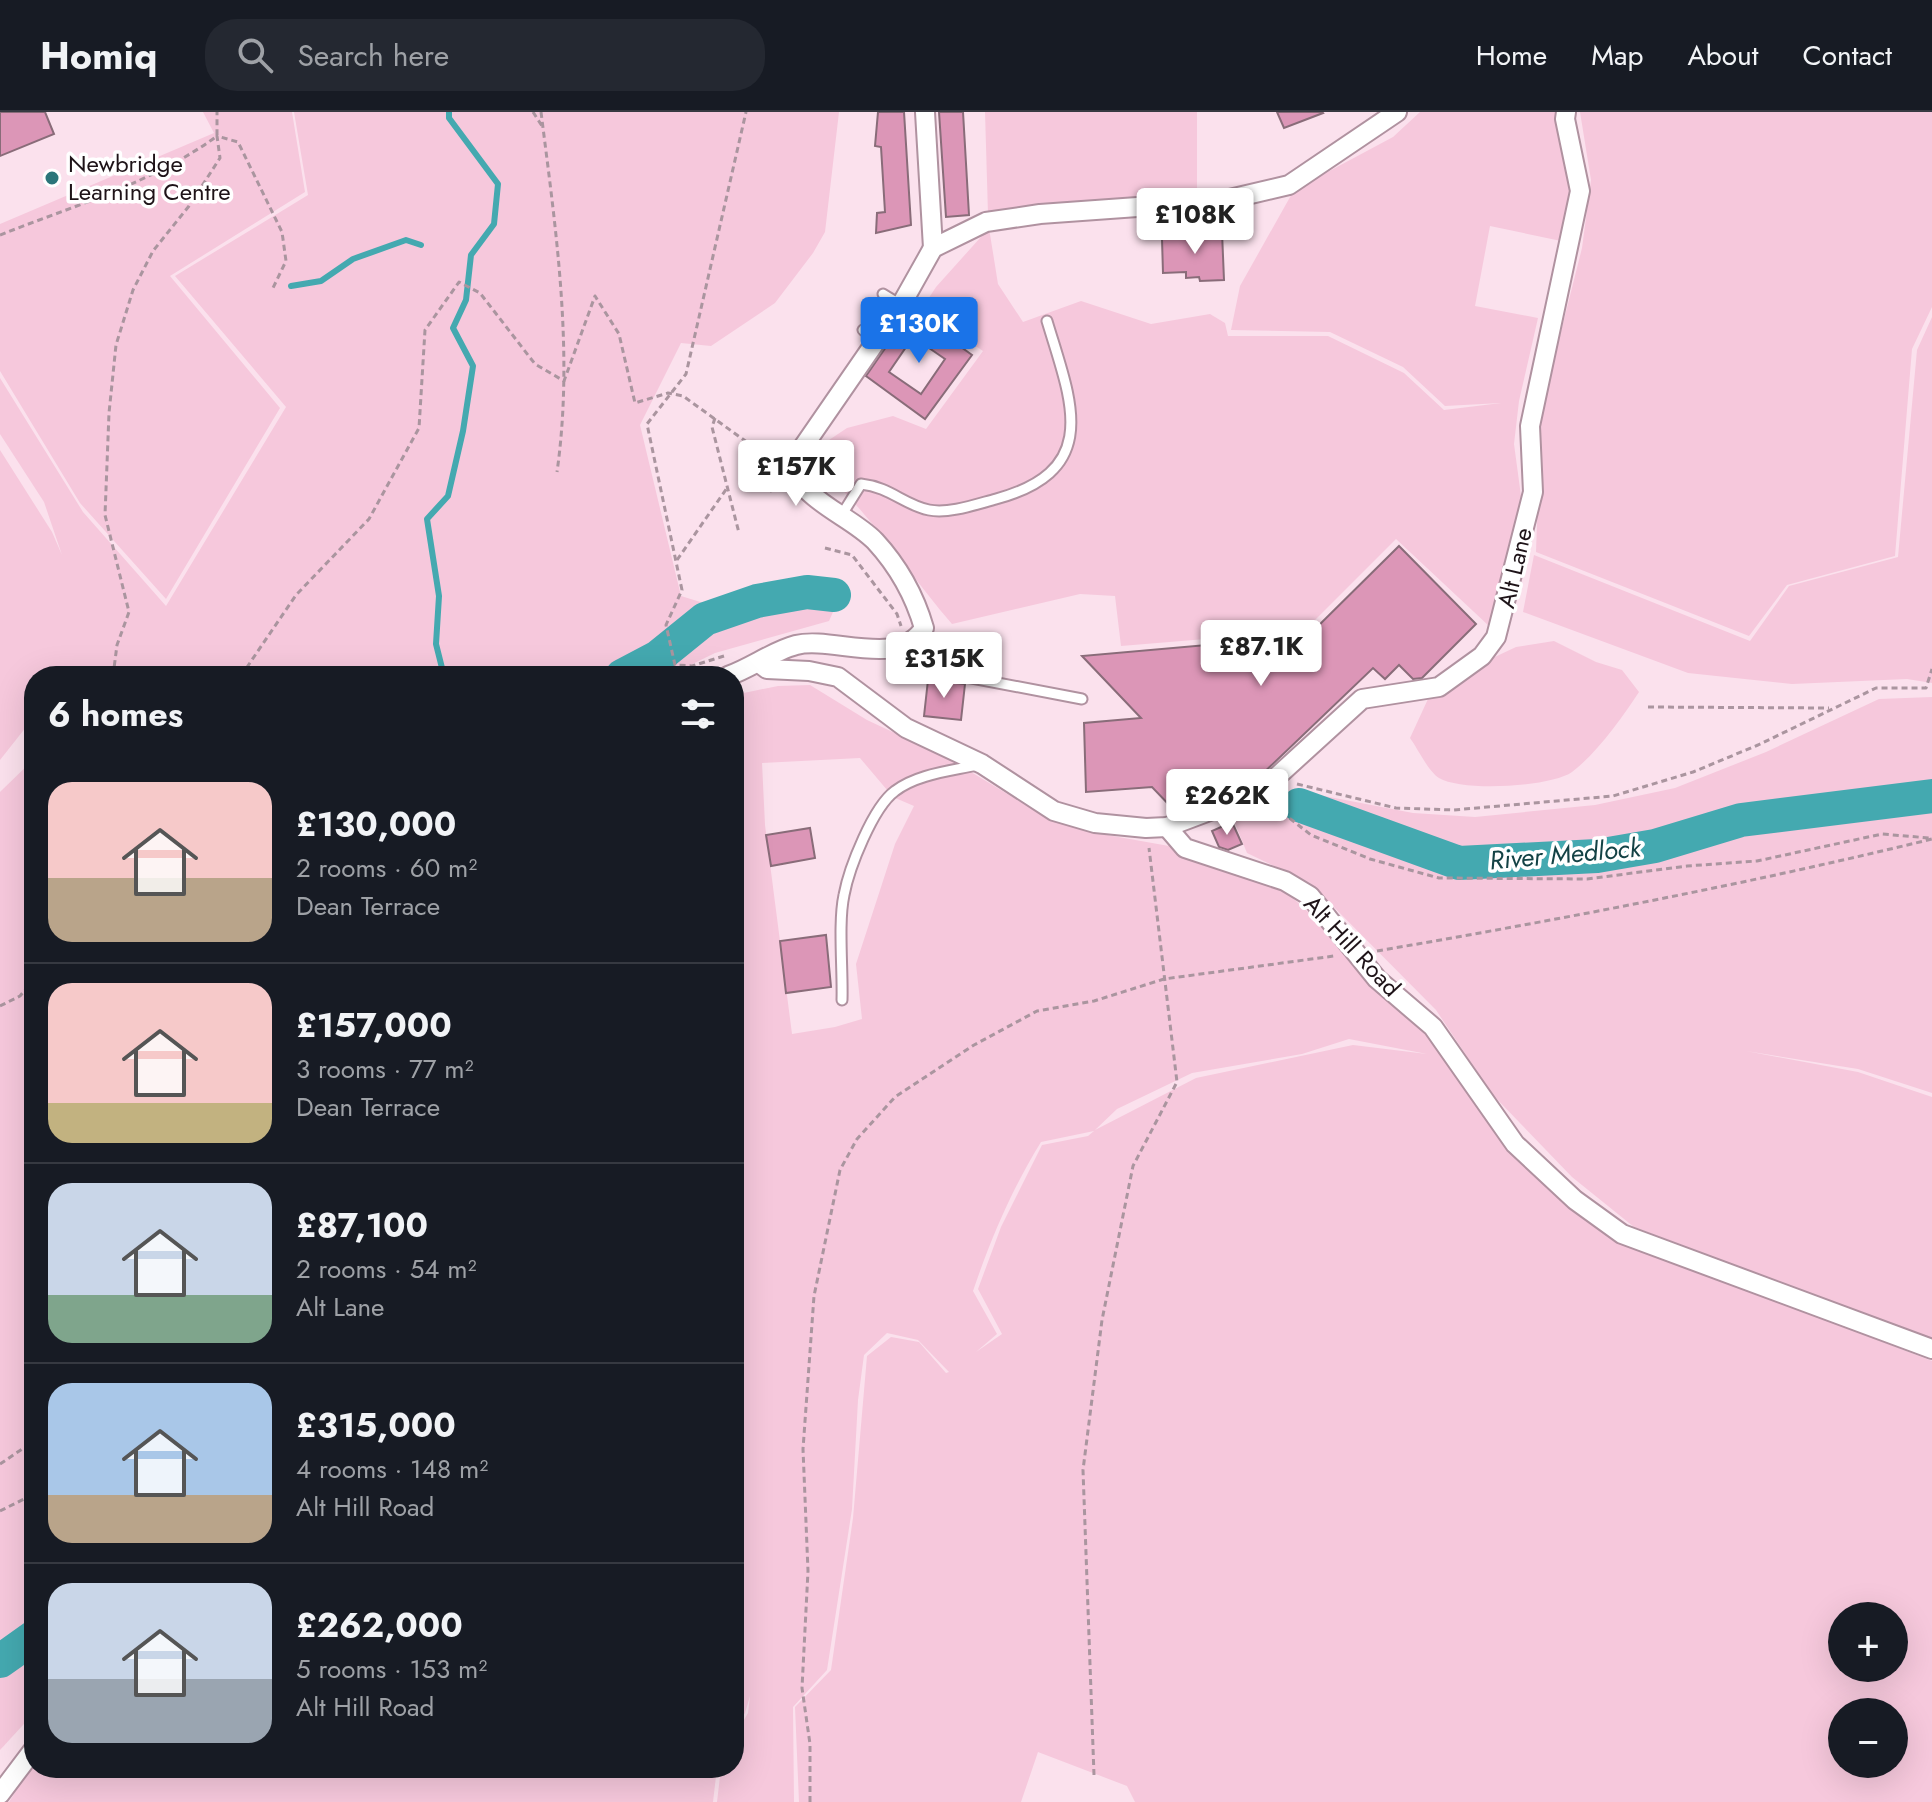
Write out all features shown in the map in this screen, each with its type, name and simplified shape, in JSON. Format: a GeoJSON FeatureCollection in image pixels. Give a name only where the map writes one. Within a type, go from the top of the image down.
{"type":"FeatureCollection","features":[{"type":"Feature","properties":{"kind":"street"},"geometry":{"type":"LineString","coordinates":[[744,666],[759,663],[794,646],[808,644],[846,648],[894,647],[917,640],[924,628],[916,600],[874,541],[817,499],[802,484],[798,463],[815,427],[870,335],[901,305],[933,248],[925,112]]}},
{"type":"Feature","properties":{"kind":"street"},"geometry":{"type":"LineString","coordinates":[[933,248],[986,222],[1040,214],[1221,201],[1289,185],[1397,112]]}},
{"type":"Feature","properties":{"kind":"street","name":"Alt Lane"},"geometry":{"type":"LineString","coordinates":[[1167,827],[1260,792],[1279,778],[1362,699],[1439,687],[1482,656],[1496,637],[1533,492],[1530,426],[1580,191],[1566,112]]}},
{"type":"Feature","properties":{"kind":"street"},"geometry":{"type":"LineString","coordinates":[[759,663],[767,669],[809,671],[838,677],[906,728],[982,764],[1054,811],[1075,819],[1146,828],[1167,827]]}},
{"type":"Feature","properties":{"kind":"street","name":"Alt Hill Road"},"geometry":{"type":"LineString","coordinates":[[1167,827],[1185,848],[1285,881],[1310,896],[1377,979],[1433,1027],[1515,1144],[1575,1200],[1622,1234],[1932,1349]]}},
{"type":"Feature","properties":{"kind":"street"},"geometry":{"type":"LineString","coordinates":[[0,1794],[24,1762]]}},
{"type":"Feature","properties":{"kind":"lane"},"geometry":{"type":"LineString","coordinates":[[883,294],[901,305]]}},
{"type":"Feature","properties":{"kind":"lane"},"geometry":{"type":"LineString","coordinates":[[841,516],[861,484],[882,486],[930,511],[970,506],[1014,494],[1053,473],[1069,446],[1072,413],[1047,321]]}},
{"type":"Feature","properties":{"kind":"lane"},"geometry":{"type":"LineString","coordinates":[[894,647],[919,668],[1082,699]]}},
{"type":"Feature","properties":{"kind":"lane"},"geometry":{"type":"LineString","coordinates":[[842,1000],[844,896],[867,831],[892,793],[901,787],[929,776],[982,764]]}},
{"type":"Feature","properties":{"kind":"path"},"geometry":{"type":"LineString","coordinates":[[114,666],[117,645],[129,612],[105,515],[116,345],[133,290],[153,251],[189,206],[220,158],[217,112]]}},
{"type":"Feature","properties":{"kind":"path"},"geometry":{"type":"LineString","coordinates":[[533,112],[543,127]]}},
{"type":"Feature","properties":{"kind":"path"},"geometry":{"type":"LineString","coordinates":[[541,112],[559,243],[564,381],[557,472]]}},
{"type":"Feature","properties":{"kind":"path"},"geometry":{"type":"LineString","coordinates":[[723,666],[726,655],[692,666],[675,665],[666,625],[682,590],[647,424],[668,393],[686,374],[746,112]]}},
{"type":"Feature","properties":{"kind":"path"},"geometry":{"type":"LineString","coordinates":[[0,235],[100,198],[199,150],[217,136]]}},
{"type":"Feature","properties":{"kind":"path"},"geometry":{"type":"LineString","coordinates":[[217,136],[238,142],[282,232],[286,261],[272,290]]}},
{"type":"Feature","properties":{"kind":"path"},"geometry":{"type":"LineString","coordinates":[[248,666],[296,595],[369,519],[419,428],[425,330],[459,282],[480,293],[535,364],[564,381]]}},
{"type":"Feature","properties":{"kind":"path"},"geometry":{"type":"LineString","coordinates":[[564,381],[595,296],[619,334],[635,403],[668,393],[683,396],[773,461],[798,463]]}},
{"type":"Feature","properties":{"kind":"path"},"geometry":{"type":"LineString","coordinates":[[715,418],[712,427],[739,533]]}},
{"type":"Feature","properties":{"kind":"path"},"geometry":{"type":"LineString","coordinates":[[676,562],[727,488]]}},
{"type":"Feature","properties":{"kind":"path"},"geometry":{"type":"LineString","coordinates":[[825,548],[852,555],[897,614],[903,634],[894,647]]}},
{"type":"Feature","properties":{"kind":"path"},"geometry":{"type":"LineString","coordinates":[[1279,778],[1315,790],[1396,808],[1454,810],[1613,796],[1693,772],[1876,688],[1926,688],[1932,669]]}},
{"type":"Feature","properties":{"kind":"path"},"geometry":{"type":"LineString","coordinates":[[1648,707],[1833,708]]}},
{"type":"Feature","properties":{"kind":"path"},"geometry":{"type":"LineString","coordinates":[[1260,792],[1311,835],[1370,859],[1439,878],[1587,879],[1757,861],[1882,834],[1932,838]]}},
{"type":"Feature","properties":{"kind":"path"},"geometry":{"type":"LineString","coordinates":[[810,1802],[810,1744],[802,1688],[808,1571],[803,1449],[814,1296],[840,1170],[857,1139],[895,1097],[974,1045],[1037,1011],[1094,1001],[1164,979],[1356,954],[1594,914],[1788,874],[1932,838]]}},
{"type":"Feature","properties":{"kind":"path"},"geometry":{"type":"LineString","coordinates":[[1094,1775],[1083,1470],[1102,1320],[1133,1166],[1177,1082],[1151,860]]}},
{"type":"Feature","properties":{"kind":"path"},"geometry":{"type":"LineString","coordinates":[[0,1006],[24,991]]}},
{"type":"Feature","properties":{"kind":"path"},"geometry":{"type":"LineString","coordinates":[[0,1464],[24,1448]]}},
{"type":"Feature","properties":{"kind":"path"},"geometry":{"type":"LineString","coordinates":[[0,1511],[24,1499]]}},
{"type":"Feature","properties":{"kind":"shaded area"},"geometry":{"type":"Polygon","coordinates":[[[203,112],[292,112],[305,192],[170,276],[280,408],[166,599],[80,503],[0,371],[0,224],[214,133],[203,112]]]}},
{"type":"Feature","properties":{"kind":"shaded area"},"geometry":{"type":"Polygon","coordinates":[[[294,112],[839,112],[825,232],[813,253],[775,303],[711,346],[681,343],[640,425],[681,596],[736,613],[845,585],[829,621],[715,653],[688,666],[24,666],[24,730],[0,760],[0,450],[52,532],[62,555],[44,502],[0,434],[0,378],[83,512],[166,606],[286,407],[175,276],[308,195],[294,112]]]}},
{"type":"Feature","properties":{"kind":"shaded area"},"geometry":{"type":"Polygon","coordinates":[[[985,112],[1197,112],[1197,197],[988,214],[985,112]]]}},
{"type":"Feature","properties":{"kind":"shaded area"},"geometry":{"type":"Polygon","coordinates":[[[1420,112],[1560,112],[1574,194],[1561,241],[1490,226],[1475,306],[1538,318],[1519,401],[1514,444],[1521,496],[1511,555],[1489,626],[1396,539],[1304,631],[1121,646],[1115,596],[1080,594],[952,624],[874,526],[823,471],[826,442],[847,428],[893,416],[926,429],[983,351],[921,310],[936,287],[989,228],[998,284],[1023,322],[1081,301],[1151,324],[1210,314],[1225,323],[1228,336],[1328,336],[1404,373],[1444,410],[1501,403],[1445,406],[1403,367],[1330,332],[1231,330],[1240,286],[1294,190],[1393,137],[1420,112]]]}},
{"type":"Feature","properties":{"kind":"shaded area"},"geometry":{"type":"Polygon","coordinates":[[[1580,112],[1932,112],[1932,307],[1912,349],[1895,556],[1787,585],[1749,636],[1536,552],[1541,411],[1582,248],[1591,180],[1580,112]]]}},
{"type":"Feature","properties":{"kind":"shaded area"},"geometry":{"type":"Polygon","coordinates":[[[1932,317],[1932,683],[1907,679],[1792,684],[1688,673],[1523,612],[1534,555],[1750,641],[1789,586],[1898,557],[1917,350],[1932,317]]]}},
{"type":"Feature","properties":{"kind":"shaded area"},"geometry":{"type":"Polygon","coordinates":[[[1554,641],[1596,662],[1622,670],[1639,692],[1600,745],[1572,772],[1546,781],[1506,786],[1467,785],[1435,775],[1410,738],[1428,699],[1482,663],[1516,647],[1554,641]]]}},
{"type":"Feature","properties":{"kind":"shaded area"},"geometry":{"type":"Polygon","coordinates":[[[810,685],[867,720],[946,757],[1041,814],[1096,833],[1169,846],[1283,889],[1319,922],[1359,969],[1425,1029],[1503,1137],[1535,1175],[1604,1234],[1932,1361],[1932,1802],[1135,1802],[1127,1786],[1038,1752],[1021,1802],[799,1802],[795,1707],[831,1670],[853,1518],[867,1356],[891,1337],[919,1342],[946,1373],[949,1372],[918,1340],[887,1333],[864,1355],[858,1400],[852,1509],[827,1670],[793,1707],[794,1802],[717,1802],[720,1778],[744,1778],[744,1720],[750,1696],[744,1715],[744,693],[778,686],[810,685]],[[860,758],[762,763],[765,825],[792,1034],[862,1019],[856,964],[895,844],[914,806],[893,797],[860,758]],[[1349,1039],[1302,1054],[1192,1073],[1117,1109],[1095,1130],[1196,1078],[1353,1045],[1427,1054],[1349,1039]],[[1094,1131],[1041,1142],[1021,1178],[1003,1214],[973,1291],[997,1334],[976,1352],[1002,1334],[978,1289],[1001,1227],[1042,1145],[1088,1136],[1094,1131]]]}},
{"type":"Feature","properties":{"kind":"shaded area"},"geometry":{"type":"Polygon","coordinates":[[[1932,697],[1932,1093],[1858,1069],[1746,1051],[1858,1072],[1932,1097],[1932,1340],[1634,1227],[1572,1177],[1492,1094],[1436,1010],[1310,883],[1247,853],[1230,811],[1253,803],[1275,815],[1293,790],[1413,813],[1475,817],[1595,805],[1675,788],[1766,752],[1879,699],[1932,697]]]}},
{"type":"Feature","properties":{"kind":"shaded area"},"geometry":{"type":"Polygon","coordinates":[[[24,769],[24,1724],[0,1750],[0,792],[24,769]]]}},
{"type":"Feature","properties":{"kind":"shaded area"},"geometry":{"type":"Polygon","coordinates":[[[24,1778],[716,1778],[713,1802],[9,1802],[24,1778]]]}},
{"type":"Feature","properties":{"kind":"building"},"geometry":{"type":"Polygon","coordinates":[[[0,112],[45,112],[54,134],[0,156],[0,112]]]}},
{"type":"Feature","properties":{"kind":"building"},"geometry":{"type":"Polygon","coordinates":[[[878,112],[904,112],[911,225],[876,233],[877,213],[885,212],[881,147],[875,146],[878,112]]]}},
{"type":"Feature","properties":{"kind":"building"},"geometry":{"type":"Polygon","coordinates":[[[939,112],[963,112],[969,215],[946,217],[939,112]]]}},
{"type":"Feature","properties":{"kind":"building"},"geometry":{"type":"Polygon","coordinates":[[[1277,112],[1322,112],[1323,113],[1284,128],[1277,112]]]}},
{"type":"Feature","properties":{"kind":"building"},"geometry":{"type":"Polygon","coordinates":[[[1222,232],[1224,280],[1200,281],[1199,277],[1186,278],[1186,272],[1163,273],[1162,239],[1182,238],[1182,233],[1222,232]]]}},
{"type":"Feature","properties":{"kind":"building"},"geometry":{"type":"Polygon","coordinates":[[[911,311],[972,355],[925,419],[866,376],[911,311]],[[913,337],[889,372],[921,394],[945,359],[913,337]]]}},
{"type":"Feature","properties":{"kind":"building"},"geometry":{"type":"Polygon","coordinates":[[[1399,546],[1476,624],[1422,678],[1413,679],[1399,665],[1385,679],[1373,668],[1254,782],[1245,785],[1238,778],[1229,788],[1226,785],[1198,802],[1175,811],[1152,787],[1086,792],[1084,723],[1141,718],[1082,656],[1308,636],[1399,546]]]}},
{"type":"Feature","properties":{"kind":"building"},"geometry":{"type":"Polygon","coordinates":[[[928,680],[965,684],[961,720],[924,716],[928,680]]]}},
{"type":"Feature","properties":{"kind":"building"},"geometry":{"type":"Polygon","coordinates":[[[1232,822],[1242,844],[1228,850],[1219,847],[1212,831],[1232,822]]]}},
{"type":"Feature","properties":{"kind":"building"},"geometry":{"type":"Polygon","coordinates":[[[810,828],[815,858],[771,866],[766,835],[810,828]]]}},
{"type":"Feature","properties":{"kind":"building"},"geometry":{"type":"Polygon","coordinates":[[[826,935],[831,987],[786,993],[780,941],[826,935]]]}},
{"type":"Feature","properties":{"kind":"waterway"},"geometry":{"type":"LineString","coordinates":[[442,666],[436,644],[439,596],[427,519],[448,496],[463,431],[473,366],[453,328],[466,300],[471,255],[494,224],[498,184],[449,118],[449,112]]}},
{"type":"Feature","properties":{"kind":"waterway"},"geometry":{"type":"LineString","coordinates":[[291,286],[321,281],[353,259],[406,240],[421,245]]}},
{"type":"Feature","properties":{"kind":"waterway","name":"River Medlock"},"geometry":{"type":"LineString","coordinates":[[641,666],[658,657],[705,619],[757,601],[807,592],[834,595]]}},
{"type":"Feature","properties":{"kind":"waterway","name":"River Medlock"},"geometry":{"type":"LineString","coordinates":[[1299,805],[1459,863],[1597,856],[1655,846],[1741,820],[1932,796]]}},
{"type":"Feature","properties":{"kind":"waterway","name":"River Medlock"},"geometry":{"type":"LineString","coordinates":[[0,1661],[24,1644]]}},
{"type":"Feature","properties":{"kind":"place","name":"Newbridge Learning Centre"},"geometry":{"type":"Point","coordinates":[52,178]}}]}
